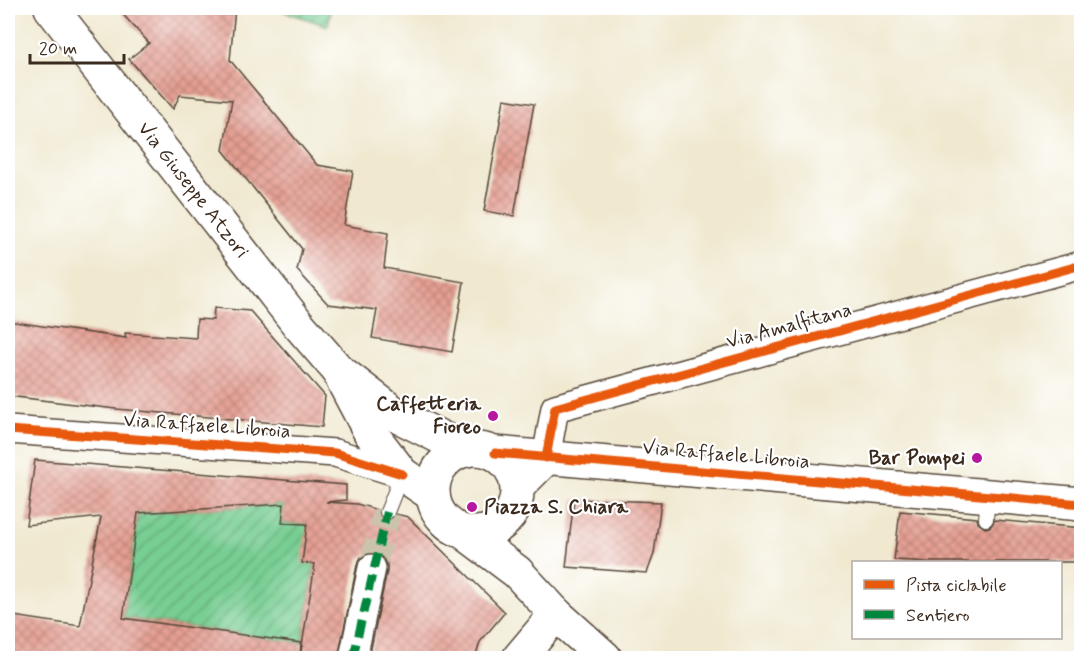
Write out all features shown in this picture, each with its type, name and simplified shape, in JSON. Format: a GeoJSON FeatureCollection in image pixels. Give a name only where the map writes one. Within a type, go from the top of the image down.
{"type":"FeatureCollection","features":[{"type":"Feature","properties":{"kind":"main road","name":"Via Giuseppe Atzori"},"geometry":{"type":"LineString","coordinates":[[51,8],[292,315],[338,370],[370,432],[402,474],[433,495]]}},
{"type":"Feature","properties":{"kind":"main road","name":"Via Giuseppe Atzori"},"geometry":{"type":"LineString","coordinates":[[338,370],[398,416],[506,461],[513,473],[517,494]]}},
{"type":"Feature","properties":{"kind":"main road","name":"Via Raffaele Libroia"},"geometry":{"type":"LineString","coordinates":[[480,452],[955,492],[987,507],[1082,504]]}},
{"type":"Feature","properties":{"kind":"main road"},"geometry":{"type":"LineString","coordinates":[[480,452],[454,454],[444,461],[437,471],[433,483],[433,495],[436,507],[443,519],[517,572],[556,614],[605,658]]}},
{"type":"Feature","properties":{"kind":"main road"},"geometry":{"type":"LineString","coordinates":[[465,533],[478,534],[491,531],[503,524],[512,514],[517,494],[546,458]]}},
{"type":"Feature","properties":{"kind":"main road"},"geometry":{"type":"LineString","coordinates":[[517,494],[514,536],[517,572]]}},
{"type":"Feature","properties":{"kind":"main road"},"geometry":{"type":"LineString","coordinates":[[519,658],[556,614]]}},
{"type":"Feature","properties":{"kind":"street","name":"Via Amalfitana"},"geometry":{"type":"LineString","coordinates":[[546,458],[555,408],[1082,265]]}},
{"type":"Feature","properties":{"kind":"street"},"geometry":{"type":"LineString","coordinates":[[335,453],[398,416]]}},
{"type":"Feature","properties":{"kind":"street","name":"Via Raffaele Libroia"},"geometry":{"type":"LineString","coordinates":[[8,430],[335,453],[402,474]]}},
{"type":"Feature","properties":{"kind":"street"},"geometry":{"type":"LineString","coordinates":[[353,658],[372,568]]}},
{"type":"Feature","properties":{"kind":"lane"},"geometry":{"type":"LineString","coordinates":[[387,512],[402,474]]}},
{"type":"Feature","properties":{"kind":"green space"},"geometry":{"type":"Polygon","coordinates":[[[274,8],[331,8],[328,26],[274,8]]]}},
{"type":"Feature","properties":{"kind":"green space"},"geometry":{"type":"Polygon","coordinates":[[[284,504],[282,523],[307,524],[315,564],[302,643],[123,618],[138,513],[284,504]]]}},
{"type":"Feature","properties":{"kind":"building"},"geometry":{"type":"Polygon","coordinates":[[[117,8],[235,8],[230,60],[317,165],[353,171],[344,225],[388,233],[384,268],[464,282],[452,352],[372,338],[377,310],[328,304],[297,270],[302,249],[223,150],[232,100],[180,95],[173,109],[129,59],[149,43],[117,8]]]}},
{"type":"Feature","properties":{"kind":"building"},"geometry":{"type":"Polygon","coordinates":[[[504,99],[534,104],[514,216],[484,211],[504,99]]]}},
{"type":"Feature","properties":{"kind":"building"},"geometry":{"type":"Polygon","coordinates":[[[214,308],[250,311],[325,396],[322,427],[116,409],[8,396],[8,321],[126,338],[125,333],[196,338],[197,319],[213,320],[214,308]]]}},
{"type":"Feature","properties":{"kind":"building"},"geometry":{"type":"Polygon","coordinates":[[[35,460],[346,485],[346,500],[326,502],[357,504],[378,510],[384,521],[392,519],[396,514],[408,517],[505,612],[480,642],[475,658],[369,658],[387,563],[376,553],[368,553],[361,557],[357,565],[338,658],[300,658],[8,658],[14,616],[80,626],[101,517],[26,525],[35,460]],[[284,504],[138,513],[123,618],[301,643],[300,658],[315,564],[302,563],[307,524],[282,523],[284,504]]]}},
{"type":"Feature","properties":{"kind":"building"},"geometry":{"type":"Polygon","coordinates":[[[574,499],[661,502],[654,554],[647,573],[566,567],[574,499]]]}},
{"type":"Feature","properties":{"kind":"building"},"geometry":{"type":"Polygon","coordinates":[[[900,511],[977,518],[978,523],[985,528],[990,527],[995,520],[1082,528],[1082,562],[894,560],[900,511]]]}},
{"type":"Feature","properties":{"kind":"tunnel"},"geometry":{"type":"LineString","coordinates":[[372,568],[387,512]]}},
{"type":"Feature","properties":{"kind":"marked path"},"geometry":{"type":"LineString","coordinates":[[353,658],[387,512]]}},
{"type":"Feature","properties":{"kind":"cycle path"},"geometry":{"type":"LineString","coordinates":[[546,458],[555,408],[1082,265]]}},
{"type":"Feature","properties":{"kind":"cycle path"},"geometry":{"type":"LineString","coordinates":[[8,430],[335,453],[402,474]]}},
{"type":"Feature","properties":{"kind":"cycle path"},"geometry":{"type":"LineString","coordinates":[[495,453],[1082,504]]}},
{"type":"Feature","properties":{"kind":"place","name":"Caffetteria Fioreo"},"geometry":{"type":"Point","coordinates":[493,416]}},
{"type":"Feature","properties":{"kind":"place","name":"Bar Pompei"},"geometry":{"type":"Point","coordinates":[977,458]}},
{"type":"Feature","properties":{"kind":"place","name":"Piazza S. Chiara"},"geometry":{"type":"Point","coordinates":[472,507]}}]}
